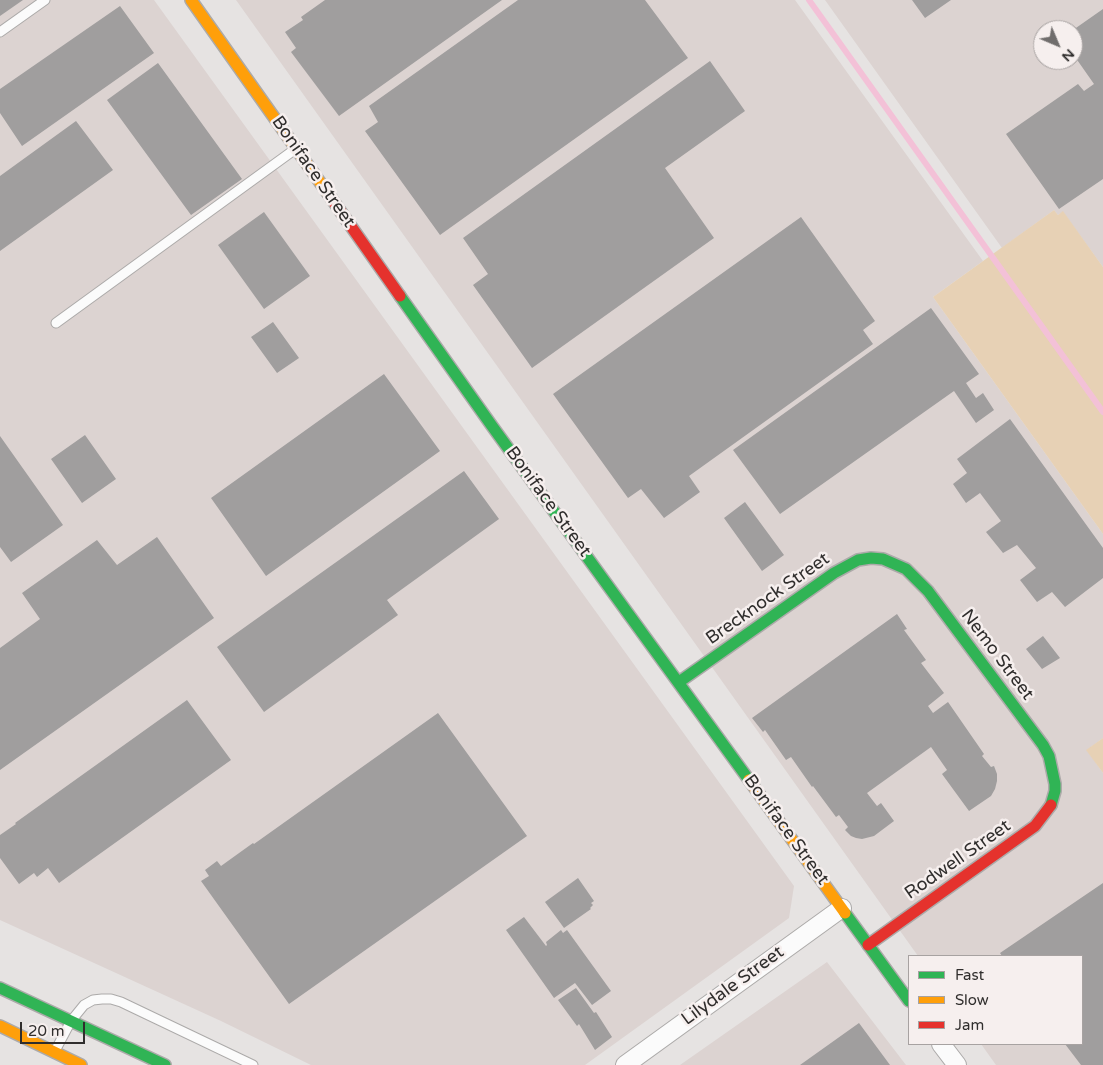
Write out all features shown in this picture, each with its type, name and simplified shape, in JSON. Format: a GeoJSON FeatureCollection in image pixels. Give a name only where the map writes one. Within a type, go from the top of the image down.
{"type":"FeatureCollection","features":[{"type":"Feature","properties":{"kind":"main road","name":"Boniface Street"},"geometry":{"type":"LineString","coordinates":[[191,0],[498,434],[908,1000]]}},
{"type":"Feature","properties":{"kind":"main road","name":"Brecknock Street"},"geometry":{"type":"LineString","coordinates":[[679,682],[834,573],[858,560],[883,559]]}},
{"type":"Feature","properties":{"kind":"main road","name":"Nemo Street"},"geometry":{"type":"LineString","coordinates":[[883,559],[906,569],[928,591],[1049,756],[1053,769],[1055,791]]}},
{"type":"Feature","properties":{"kind":"main road","name":"Rodwell Street"},"geometry":{"type":"LineString","coordinates":[[868,945],[1035,826],[1052,803],[1055,791]]}},
{"type":"Feature","properties":{"kind":"main road"},"geometry":{"type":"LineString","coordinates":[[0,988],[165,1065]]}},
{"type":"Feature","properties":{"kind":"main road"},"geometry":{"type":"LineString","coordinates":[[0,1026],[81,1065]]}},
{"type":"Feature","properties":{"kind":"street","name":"Lilydale Street"},"geometry":{"type":"LineString","coordinates":[[624,1065],[842,908]]}},
{"type":"Feature","properties":{"kind":"street"},"geometry":{"type":"LineString","coordinates":[[942,1045],[957,1065]]}},
{"type":"Feature","properties":{"kind":"lane"},"geometry":{"type":"LineString","coordinates":[[0,32],[45,0]]}},
{"type":"Feature","properties":{"kind":"lane"},"geometry":{"type":"LineString","coordinates":[[56,323],[296,149]]}},
{"type":"Feature","properties":{"kind":"lane"},"geometry":{"type":"LineString","coordinates":[[54,1052],[70,1020],[84,1005],[93,1000],[110,999],[121,1002],[253,1065]]}},
{"type":"Feature","properties":{"kind":"shaded area"},"geometry":{"type":"Polygon","coordinates":[[[0,0],[154,0],[794,886],[789,918],[585,1065],[311,1065],[221,1021],[0,920],[0,0]]]}},
{"type":"Feature","properties":{"kind":"shaded area"},"geometry":{"type":"Polygon","coordinates":[[[236,0],[795,0],[983,261],[933,297],[1103,534],[1103,738],[1087,750],[1103,773],[1103,1065],[996,1065],[982,1045],[1083,1045],[1083,955],[917,955],[236,0]]]}},
{"type":"Feature","properties":{"kind":"shaded area"},"geometry":{"type":"Polygon","coordinates":[[[825,0],[1103,0],[1103,267],[1063,212],[1058,215],[1054,210],[1002,248],[825,0]]]}},
{"type":"Feature","properties":{"kind":"shaded area"},"geometry":{"type":"Polygon","coordinates":[[[1054,210],[1058,215],[1063,211],[1103,267],[1103,534],[933,297],[1054,210]]]}},
{"type":"Feature","properties":{"kind":"shaded area"},"geometry":{"type":"Polygon","coordinates":[[[1103,738],[1103,773],[1086,750],[1103,738]]]}},
{"type":"Feature","properties":{"kind":"shaded area"},"geometry":{"type":"Polygon","coordinates":[[[827,962],[906,1065],[680,1065],[827,962]]]}},
{"type":"Feature","properties":{"kind":"building"},"geometry":{"type":"Polygon","coordinates":[[[0,0],[23,0],[0,16],[0,0]]]}},
{"type":"Feature","properties":{"kind":"building"},"geometry":{"type":"Polygon","coordinates":[[[325,0],[502,0],[339,116],[291,52],[296,48],[285,32],[303,20],[301,17],[325,0]]]}},
{"type":"Feature","properties":{"kind":"building"},"geometry":{"type":"Polygon","coordinates":[[[518,0],[645,0],[688,58],[440,235],[365,131],[378,122],[369,106],[518,0]]]}},
{"type":"Feature","properties":{"kind":"building"},"geometry":{"type":"Polygon","coordinates":[[[912,0],[951,0],[925,18],[912,0]]]}},
{"type":"Feature","properties":{"kind":"building"},"geometry":{"type":"Polygon","coordinates":[[[120,6],[154,53],[22,146],[0,113],[0,89],[120,6]]]}},
{"type":"Feature","properties":{"kind":"building"},"geometry":{"type":"Polygon","coordinates":[[[1103,9],[1103,179],[1059,209],[1006,134],[1078,84],[1084,91],[1094,84],[1083,68],[1083,23],[1103,9]]]}},
{"type":"Feature","properties":{"kind":"building"},"geometry":{"type":"Polygon","coordinates":[[[710,61],[745,111],[665,168],[714,238],[532,368],[473,285],[488,274],[463,238],[710,61]]]}},
{"type":"Feature","properties":{"kind":"building"},"geometry":{"type":"Polygon","coordinates":[[[158,63],[242,179],[191,215],[107,100],[158,63]]]}},
{"type":"Feature","properties":{"kind":"building"},"geometry":{"type":"Polygon","coordinates":[[[76,121],[113,170],[0,251],[0,176],[76,121]]]}},
{"type":"Feature","properties":{"kind":"building"},"geometry":{"type":"Polygon","coordinates":[[[264,212],[310,276],[264,309],[218,245],[264,212]]]}},
{"type":"Feature","properties":{"kind":"building"},"geometry":{"type":"Polygon","coordinates":[[[801,217],[875,321],[863,330],[873,344],[689,476],[700,492],[664,518],[641,489],[628,498],[553,394],[801,217]]]}},
{"type":"Feature","properties":{"kind":"building"},"geometry":{"type":"Polygon","coordinates":[[[931,308],[979,374],[966,383],[976,398],[983,393],[994,410],[976,423],[954,391],[780,514],[733,450],[931,308]]]}},
{"type":"Feature","properties":{"kind":"building"},"geometry":{"type":"Polygon","coordinates":[[[273,322],[299,358],[277,373],[251,337],[273,322]]]}},
{"type":"Feature","properties":{"kind":"building"},"geometry":{"type":"Polygon","coordinates":[[[384,374],[440,451],[266,576],[211,498],[384,374]]]}},
{"type":"Feature","properties":{"kind":"building"},"geometry":{"type":"Polygon","coordinates":[[[1010,419],[1103,548],[1103,578],[1065,607],[1052,592],[1037,602],[1020,580],[1036,568],[1017,545],[1003,553],[986,532],[1001,521],[980,493],[966,503],[953,484],[967,473],[957,459],[1010,419]]]}},
{"type":"Feature","properties":{"kind":"building"},"geometry":{"type":"Polygon","coordinates":[[[85,435],[116,479],[82,503],[51,459],[85,435]]]}},
{"type":"Feature","properties":{"kind":"building"},"geometry":{"type":"Polygon","coordinates":[[[0,436],[63,525],[11,562],[0,547],[0,436]]]}},
{"type":"Feature","properties":{"kind":"building"},"geometry":{"type":"Polygon","coordinates":[[[464,471],[499,519],[387,600],[398,615],[264,712],[217,647],[464,471]]]}},
{"type":"Feature","properties":{"kind":"building"},"geometry":{"type":"Polygon","coordinates":[[[745,502],[784,555],[762,571],[724,518],[745,502]]]}},
{"type":"Feature","properties":{"kind":"building"},"geometry":{"type":"Polygon","coordinates":[[[157,537],[214,618],[0,770],[0,648],[40,619],[22,593],[97,540],[117,565],[157,537]]]}},
{"type":"Feature","properties":{"kind":"building"},"geometry":{"type":"Polygon","coordinates":[[[897,614],[907,629],[904,630],[926,660],[921,663],[944,693],[928,706],[933,713],[948,702],[984,754],[982,756],[991,767],[994,766],[997,781],[991,796],[969,811],[942,774],[947,770],[931,747],[867,793],[877,806],[881,803],[894,821],[874,836],[862,839],[856,838],[845,830],[848,827],[839,815],[836,817],[791,757],[786,760],[765,730],[763,732],[752,718],[897,614]]]}},
{"type":"Feature","properties":{"kind":"building"},"geometry":{"type":"Polygon","coordinates":[[[1043,636],[1060,658],[1042,669],[1026,649],[1043,636]]]}},
{"type":"Feature","properties":{"kind":"building"},"geometry":{"type":"Polygon","coordinates":[[[187,700],[231,760],[59,883],[48,868],[37,877],[34,873],[19,884],[0,858],[0,835],[187,700]]]}},
{"type":"Feature","properties":{"kind":"building"},"geometry":{"type":"Polygon","coordinates":[[[438,713],[527,836],[289,1004],[201,881],[209,876],[205,870],[217,861],[221,866],[254,844],[438,713]]]}},
{"type":"Feature","properties":{"kind":"building"},"geometry":{"type":"Polygon","coordinates":[[[578,878],[594,901],[591,903],[593,905],[591,909],[564,928],[545,902],[578,878]]]}},
{"type":"Feature","properties":{"kind":"building"},"geometry":{"type":"Polygon","coordinates":[[[1103,883],[1103,1065],[1081,1065],[1066,1045],[1083,1045],[1083,955],[1001,955],[1000,953],[1103,883]]]}},
{"type":"Feature","properties":{"kind":"building"},"geometry":{"type":"Polygon","coordinates":[[[524,917],[546,946],[546,942],[561,930],[563,933],[567,930],[611,991],[592,1005],[575,983],[554,998],[506,930],[524,917]]]}},
{"type":"Feature","properties":{"kind":"building"},"geometry":{"type":"Polygon","coordinates":[[[576,988],[594,1013],[596,1012],[612,1037],[595,1050],[579,1024],[577,1026],[558,1000],[576,988]]]}},
{"type":"Feature","properties":{"kind":"building"},"geometry":{"type":"Polygon","coordinates":[[[859,1023],[890,1065],[800,1065],[859,1023]]]}},
{"type":"Feature","properties":{"kind":"waterway"},"geometry":{"type":"LineString","coordinates":[[809,0],[1103,412]]}},
{"type":"Feature","properties":{"kind":"traffic: fast"},"geometry":{"type":"LineString","coordinates":[[400,296],[749,780]]}},
{"type":"Feature","properties":{"kind":"traffic: fast"},"geometry":{"type":"LineString","coordinates":[[679,682],[834,573],[858,560],[883,559],[906,569],[928,591],[1043,745],[1049,756],[1055,784],[1051,805]]}},
{"type":"Feature","properties":{"kind":"traffic: fast"},"geometry":{"type":"LineString","coordinates":[[845,913],[908,1000]]}},
{"type":"Feature","properties":{"kind":"traffic: fast"},"geometry":{"type":"LineString","coordinates":[[0,988],[165,1065]]}},
{"type":"Feature","properties":{"kind":"traffic: slow"},"geometry":{"type":"LineString","coordinates":[[191,0],[329,195]]}},
{"type":"Feature","properties":{"kind":"traffic: slow"},"geometry":{"type":"LineString","coordinates":[[749,780],[845,913]]}},
{"type":"Feature","properties":{"kind":"traffic: slow"},"geometry":{"type":"LineString","coordinates":[[0,1026],[81,1065]]}},
{"type":"Feature","properties":{"kind":"traffic: jam"},"geometry":{"type":"LineString","coordinates":[[329,195],[400,296]]}},
{"type":"Feature","properties":{"kind":"traffic: jam"},"geometry":{"type":"LineString","coordinates":[[868,945],[1035,826],[1051,805]]}}]}
